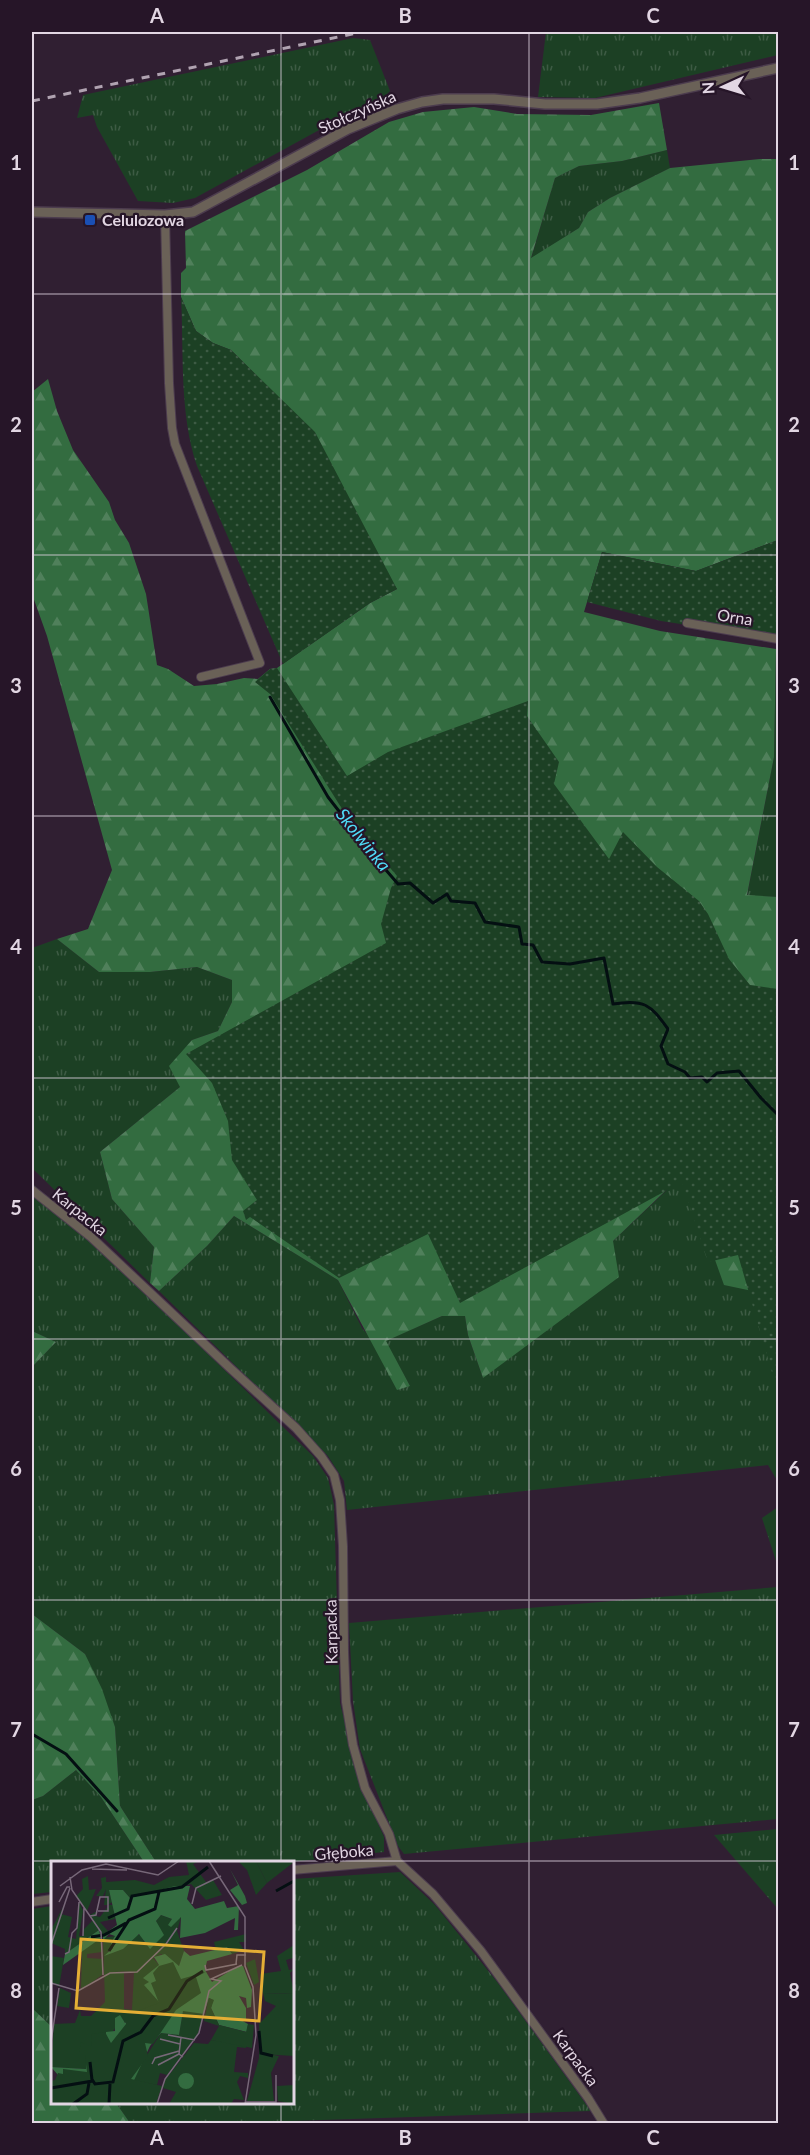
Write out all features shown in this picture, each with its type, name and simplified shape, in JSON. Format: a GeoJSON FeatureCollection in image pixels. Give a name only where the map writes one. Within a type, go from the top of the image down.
{"type":"FeatureCollection","features":[{"type":"Feature","properties":{"kind":"street","name":"Stołczyńska"},"geometry":{"type":"LineString","coordinates":[[32,212],[165,215],[193,212],[348,129],[397,109],[422,102],[443,99],[494,99],[545,104],[597,104],[640,98],[778,68]]}},
{"type":"Feature","properties":{"kind":"street"},"geometry":{"type":"LineString","coordinates":[[165,215],[169,383],[175,444],[260,663],[201,677]]}},
{"type":"Feature","properties":{"kind":"street","name":"Orna"},"geometry":{"type":"LineString","coordinates":[[687,623],[778,639]]}},
{"type":"Feature","properties":{"kind":"street","name":"Karpacka"},"geometry":{"type":"LineString","coordinates":[[32,1190],[91,1237],[296,1428],[321,1456],[334,1476],[340,1500],[344,1546],[346,1702],[353,1745],[365,1788],[389,1834],[397,1861],[433,1894],[481,1951],[588,2098],[604,2124]]}},
{"type":"Feature","properties":{"kind":"street","name":"Głęboka"},"geometry":{"type":"LineString","coordinates":[[294,1870],[397,1861]]}},
{"type":"Feature","properties":{"kind":"street"},"geometry":{"type":"LineString","coordinates":[[32,1902],[51,1899]]}},
{"type":"Feature","properties":{"kind":"green space"},"geometry":{"type":"Polygon","coordinates":[[[546,32],[778,32],[778,55],[595,98],[538,97],[546,32]]]}},
{"type":"Feature","properties":{"kind":"green space"},"geometry":{"type":"Polygon","coordinates":[[[353,38],[370,40],[390,91],[383,98],[352,112],[195,198],[173,203],[138,201],[97,127],[93,115],[77,118],[83,95],[353,38]]]}},
{"type":"Feature","properties":{"kind":"green space"},"geometry":{"type":"Polygon","coordinates":[[[659,103],[667,150],[622,161],[579,166],[555,178],[531,258],[579,228],[588,212],[610,198],[670,168],[778,159],[778,540],[696,571],[602,552],[584,612],[660,631],[776,649],[774,757],[747,895],[778,897],[778,1276],[762,1293],[724,1285],[684,1173],[613,1241],[619,1277],[483,1378],[468,1335],[465,1316],[442,1316],[386,1341],[410,1386],[397,1390],[338,1280],[234,1216],[207,1246],[159,1291],[150,1283],[154,1247],[112,1199],[100,1152],[180,1087],[169,1066],[192,1040],[218,1031],[232,1002],[232,980],[197,967],[150,972],[99,972],[57,939],[88,929],[112,870],[47,636],[32,594],[32,392],[48,379],[57,411],[73,450],[109,502],[115,520],[129,543],[146,594],[157,665],[168,669],[194,686],[244,678],[258,679],[370,603],[397,589],[256,375],[231,350],[213,343],[196,331],[181,297],[181,273],[186,268],[185,231],[307,170],[389,122],[423,112],[474,107],[517,114],[591,115],[659,103]]]}},
{"type":"Feature","properties":{"kind":"green space"},"geometry":{"type":"Polygon","coordinates":[[[667,150],[670,168],[610,198],[588,212],[579,228],[531,259],[555,178],[579,166],[622,161],[667,150]]]}},
{"type":"Feature","properties":{"kind":"green space"},"geometry":{"type":"Polygon","coordinates":[[[181,297],[196,331],[213,343],[231,350],[315,432],[397,589],[370,603],[283,664],[197,466],[191,446],[183,383],[181,297]]]}},
{"type":"Feature","properties":{"kind":"green space"},"geometry":{"type":"Polygon","coordinates":[[[778,540],[778,639],[661,621],[587,602],[602,552],[696,571],[778,540]]]}},
{"type":"Feature","properties":{"kind":"green space"},"geometry":{"type":"Polygon","coordinates":[[[776,649],[778,650],[778,897],[747,896],[774,757],[776,649]]]}},
{"type":"Feature","properties":{"kind":"green space"},"geometry":{"type":"Polygon","coordinates":[[[277,668],[347,776],[388,752],[528,701],[527,716],[559,762],[554,784],[609,859],[623,832],[657,867],[699,901],[708,914],[729,959],[750,985],[778,989],[778,1393],[738,1255],[708,1262],[682,1182],[460,1303],[428,1234],[339,1278],[250,1217],[246,1220],[243,1211],[257,1200],[232,1160],[228,1121],[212,1083],[186,1054],[386,943],[381,924],[391,888],[397,876],[349,820],[270,694],[255,682],[270,669],[277,668]]]}},
{"type":"Feature","properties":{"kind":"green space"},"geometry":{"type":"Polygon","coordinates":[[[57,939],[99,972],[150,972],[197,967],[232,980],[232,1002],[218,1031],[192,1040],[180,1087],[100,1152],[112,1199],[154,1247],[150,1283],[32,1168],[32,948],[57,939]]]}},
{"type":"Feature","properties":{"kind":"green space"},"geometry":{"type":"Polygon","coordinates":[[[685,1173],[778,1276],[778,1482],[768,1465],[347,1510],[344,1481],[328,1456],[159,1291],[207,1246],[234,1216],[338,1280],[362,1328],[410,1386],[385,1341],[442,1316],[465,1316],[468,1335],[483,1378],[613,1241],[685,1173]]]}},
{"type":"Feature","properties":{"kind":"green space"},"geometry":{"type":"Polygon","coordinates":[[[32,1183],[313,1456],[328,1478],[334,1505],[340,1703],[359,1779],[384,1837],[384,1852],[294,1862],[155,1861],[120,1806],[115,1727],[85,1654],[32,1614],[32,1367],[56,1342],[32,1331],[32,1183]]]}},
{"type":"Feature","properties":{"kind":"green space"},"geometry":{"type":"Polygon","coordinates":[[[32,1331],[56,1342],[32,1367],[32,1331]]]}},
{"type":"Feature","properties":{"kind":"green space"},"geometry":{"type":"Polygon","coordinates":[[[778,1507],[778,1567],[762,1518],[778,1507]]]}},
{"type":"Feature","properties":{"kind":"green space"},"geometry":{"type":"Polygon","coordinates":[[[778,1587],[778,1819],[404,1854],[398,1846],[360,1749],[353,1701],[349,1623],[778,1587]]]}},
{"type":"Feature","properties":{"kind":"green space"},"geometry":{"type":"Polygon","coordinates":[[[32,1614],[85,1654],[102,1689],[115,1727],[120,1806],[155,1861],[143,1861],[101,1797],[76,1770],[43,1796],[32,1800],[32,1614]]]}},
{"type":"Feature","properties":{"kind":"green space"},"geometry":{"type":"Polygon","coordinates":[[[76,1770],[101,1797],[143,1861],[51,1861],[51,1892],[32,1894],[32,1800],[43,1796],[76,1770]]]}},
{"type":"Feature","properties":{"kind":"green space"},"geometry":{"type":"Polygon","coordinates":[[[778,1829],[778,1909],[714,1835],[778,1829]]]}},
{"type":"Feature","properties":{"kind":"green space"},"geometry":{"type":"Polygon","coordinates":[[[400,1872],[435,1905],[498,1983],[591,2111],[233,2123],[130,2123],[117,2104],[294,2104],[294,1879],[400,1872]]]}},
{"type":"Feature","properties":{"kind":"green space"},"geometry":{"type":"Polygon","coordinates":[[[51,1906],[51,2026],[32,2008],[32,1909],[51,1906]]]}},
{"type":"Feature","properties":{"kind":"green space"},"geometry":{"type":"Polygon","coordinates":[[[32,2008],[51,2026],[51,2104],[117,2104],[130,2123],[32,2123],[32,2008]]]}},
{"type":"Feature","properties":{"kind":"waterway","name":"Skolwinka"},"geometry":{"type":"LineString","coordinates":[[270,697],[328,797],[398,884],[410,883],[433,903],[447,894],[451,901],[475,903],[485,922],[519,927],[522,944],[533,945],[542,962],[570,964],[604,958],[613,1004],[632,1002],[645,1005],[668,1029],[661,1046],[668,1064],[685,1072],[690,1078],[702,1077],[707,1082],[717,1073],[739,1071],[778,1115]]}},
{"type":"Feature","properties":{"kind":"waterway"},"geometry":{"type":"LineString","coordinates":[[32,1734],[66,1754],[117,1811]]}},
{"type":"Feature","properties":{"kind":"railway"},"geometry":{"type":"LineString","coordinates":[[32,101],[362,32]]}},
{"type":"Feature","properties":{"kind":"place","name":"Celulozowa"},"geometry":{"type":"Point","coordinates":[90,220]}}]}
